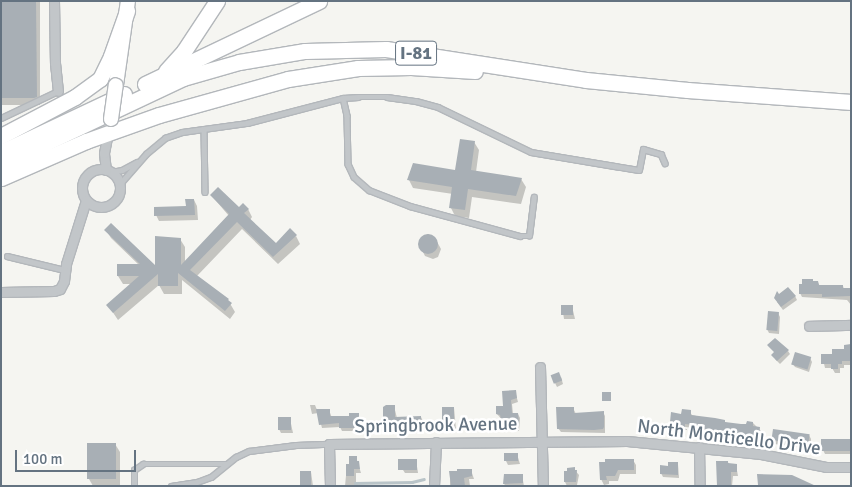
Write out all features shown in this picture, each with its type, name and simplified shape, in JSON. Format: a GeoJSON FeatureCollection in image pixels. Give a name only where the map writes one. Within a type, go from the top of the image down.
{"type":"FeatureCollection","features":[{"type":"Feature","properties":{"kind":"highway"},"geometry":{"type":"LineString","coordinates":[[154,80],[167,70],[184,51],[217,1]]}},
{"type":"Feature","properties":{"kind":"highway"},"geometry":{"type":"LineString","coordinates":[[1,152],[319,1]]}},
{"type":"Feature","properties":{"kind":"highway"},"geometry":{"type":"LineString","coordinates":[[1,136],[83,92],[100,79],[111,56],[128,6]]}},
{"type":"Feature","properties":{"kind":"highway","name":"I-81"},"geometry":{"type":"LineString","coordinates":[[1,164],[184,78],[239,62],[305,51],[386,49],[586,80],[851,102]]}},
{"type":"Feature","properties":{"kind":"highway"},"geometry":{"type":"LineString","coordinates":[[1,178],[65,149],[109,126],[159,115],[249,89],[311,74],[358,68],[410,67],[457,70],[626,92],[683,96],[750,95]]}},
{"type":"Feature","properties":{"kind":"main road"},"geometry":{"type":"LineString","coordinates":[[109,126],[128,6]]}},
{"type":"Feature","properties":{"kind":"street"},"geometry":{"type":"LineString","coordinates":[[54,1],[55,71],[58,91]]}},
{"type":"Feature","properties":{"kind":"street"},"geometry":{"type":"LineString","coordinates":[[96,170],[104,153],[109,126]]}},
{"type":"Feature","properties":{"kind":"street"},"geometry":{"type":"LineString","coordinates":[[79,224],[87,214],[116,200],[119,185],[109,171],[104,153]]}},
{"type":"Feature","properties":{"kind":"street"},"geometry":{"type":"LineString","coordinates":[[100,207],[86,200],[82,193],[83,181],[87,175],[96,170],[109,171]]}},
{"type":"Feature","properties":{"kind":"street"},"geometry":{"type":"LineString","coordinates":[[1,292],[54,291],[60,289],[64,281],[65,270],[86,200]]}},
{"type":"Feature","properties":{"kind":"street"},"geometry":{"type":"LineString","coordinates":[[809,326],[851,325]]}},
{"type":"Feature","properties":{"kind":"street"},"geometry":{"type":"LineString","coordinates":[[540,367],[543,486]]}},
{"type":"Feature","properties":{"kind":"street","name":"North Monticello Drive"},"geometry":{"type":"LineString","coordinates":[[543,442],[628,441],[761,454],[809,465],[851,467]]}},
{"type":"Feature","properties":{"kind":"street"},"geometry":{"type":"LineString","coordinates":[[434,486],[436,442]]}},
{"type":"Feature","properties":{"kind":"street","name":"Springbrook Avenue"},"geometry":{"type":"LineString","coordinates":[[329,444],[543,442]]}},
{"type":"Feature","properties":{"kind":"street"},"geometry":{"type":"LineString","coordinates":[[329,444],[330,486]]}},
{"type":"Feature","properties":{"kind":"street"},"geometry":{"type":"LineString","coordinates":[[699,447],[700,486]]}},
{"type":"Feature","properties":{"kind":"lane"},"geometry":{"type":"LineString","coordinates":[[1,118],[58,91]]}},
{"type":"Feature","properties":{"kind":"lane"},"geometry":{"type":"LineString","coordinates":[[119,185],[142,158],[165,138],[296,112],[343,98],[387,97],[416,101],[438,107],[531,152],[639,170],[642,149],[661,154],[665,163]]}},
{"type":"Feature","properties":{"kind":"lane"},"geometry":{"type":"LineString","coordinates":[[343,98],[347,116],[348,164],[354,177],[370,190],[410,206],[520,236],[529,236],[534,197]]}},
{"type":"Feature","properties":{"kind":"lane"},"geometry":{"type":"LineString","coordinates":[[204,130],[205,192]]}},
{"type":"Feature","properties":{"kind":"lane"},"geometry":{"type":"LineString","coordinates":[[109,171],[122,170],[142,158]]}},
{"type":"Feature","properties":{"kind":"lane"},"geometry":{"type":"LineString","coordinates":[[7,256],[65,270]]}},
{"type":"Feature","properties":{"kind":"lane"},"geometry":{"type":"LineString","coordinates":[[171,486],[197,482],[211,477],[236,457],[262,448],[329,444]]}},
{"type":"Feature","properties":{"kind":"lane"},"geometry":{"type":"LineString","coordinates":[[134,486],[134,470],[143,464],[227,464]]}},
{"type":"Feature","properties":{"kind":"building"},"geometry":{"type":"Polygon","coordinates":[[[1,1],[36,1],[37,97],[1,98],[1,1]]]}},
{"type":"Feature","properties":{"kind":"building"},"geometry":{"type":"Polygon","coordinates":[[[460,139],[475,141],[471,170],[522,178],[516,196],[468,189],[465,210],[449,208],[452,187],[407,180],[413,163],[455,170],[460,139]]]}},
{"type":"Feature","properties":{"kind":"building"},"geometry":{"type":"Polygon","coordinates":[[[218,187],[239,207],[243,203],[249,209],[244,213],[276,243],[290,228],[297,235],[273,257],[237,222],[190,270],[229,299],[232,303],[225,311],[178,273],[178,286],[158,286],[158,274],[113,313],[106,305],[139,276],[117,276],[117,264],[140,264],[104,230],[111,223],[155,265],[155,236],[181,238],[181,265],[229,214],[210,195],[218,187]]]}},
{"type":"Feature","properties":{"kind":"building"},"geometry":{"type":"Polygon","coordinates":[[[185,199],[194,199],[195,215],[154,216],[154,207],[186,206],[185,199]]]}},
{"type":"Feature","properties":{"kind":"building"},"geometry":{"type":"Polygon","coordinates":[[[428,234],[435,237],[438,244],[435,251],[428,254],[421,251],[418,244],[421,237],[428,234]]]}},
{"type":"Feature","properties":{"kind":"building"},"geometry":{"type":"Polygon","coordinates":[[[802,279],[813,279],[813,281],[818,281],[819,285],[843,285],[843,288],[851,288],[851,296],[822,297],[822,294],[799,294],[799,284],[802,284],[802,279]]]}},
{"type":"Feature","properties":{"kind":"building"},"geometry":{"type":"Polygon","coordinates":[[[788,287],[796,296],[781,307],[774,298],[777,291],[779,294],[788,287]]]}},
{"type":"Feature","properties":{"kind":"building"},"geometry":{"type":"Polygon","coordinates":[[[561,305],[573,305],[573,315],[561,315],[561,305]]]}},
{"type":"Feature","properties":{"kind":"building"},"geometry":{"type":"Polygon","coordinates":[[[768,311],[779,312],[777,331],[766,330],[768,311]]]}},
{"type":"Feature","properties":{"kind":"building"},"geometry":{"type":"Polygon","coordinates":[[[775,338],[789,350],[777,361],[771,355],[774,352],[767,345],[775,338]]]}},
{"type":"Feature","properties":{"kind":"building"},"geometry":{"type":"Polygon","coordinates":[[[851,344],[851,361],[842,361],[842,364],[838,364],[838,369],[831,369],[831,364],[821,364],[821,354],[832,354],[832,349],[844,349],[844,345],[851,344]]]}},
{"type":"Feature","properties":{"kind":"building"},"geometry":{"type":"Polygon","coordinates":[[[795,352],[811,357],[807,369],[791,364],[795,352]]]}},
{"type":"Feature","properties":{"kind":"building"},"geometry":{"type":"Polygon","coordinates":[[[559,372],[562,380],[554,384],[551,375],[559,372]]]}},
{"type":"Feature","properties":{"kind":"building"},"geometry":{"type":"Polygon","coordinates":[[[516,390],[517,398],[511,400],[512,413],[518,413],[519,424],[518,427],[509,428],[509,419],[501,419],[500,415],[496,414],[496,406],[503,406],[502,391],[516,390]]]}},
{"type":"Feature","properties":{"kind":"building"},"geometry":{"type":"Polygon","coordinates":[[[602,392],[611,392],[611,401],[602,401],[602,392]]]}},
{"type":"Feature","properties":{"kind":"building"},"geometry":{"type":"Polygon","coordinates":[[[395,405],[395,417],[421,416],[421,427],[383,430],[383,407],[395,405]]]}},
{"type":"Feature","properties":{"kind":"building"},"geometry":{"type":"Polygon","coordinates":[[[442,407],[454,407],[454,425],[442,425],[442,407]]]}},
{"type":"Feature","properties":{"kind":"building"},"geometry":{"type":"Polygon","coordinates":[[[556,407],[574,407],[574,413],[604,411],[604,427],[603,429],[594,430],[557,429],[556,407]]]}},
{"type":"Feature","properties":{"kind":"building"},"geometry":{"type":"Polygon","coordinates":[[[316,409],[330,409],[330,416],[349,416],[349,413],[359,413],[359,428],[339,428],[339,423],[319,425],[316,409]]]}},
{"type":"Feature","properties":{"kind":"building"},"geometry":{"type":"Polygon","coordinates":[[[682,409],[691,410],[691,415],[725,420],[725,422],[746,424],[747,421],[753,422],[753,426],[760,427],[759,438],[703,429],[703,426],[685,424],[685,427],[676,426],[676,423],[670,422],[671,412],[681,414],[682,409]]]}},
{"type":"Feature","properties":{"kind":"building"},"geometry":{"type":"Polygon","coordinates":[[[278,417],[291,417],[291,430],[278,430],[278,417]]]}},
{"type":"Feature","properties":{"kind":"building"},"geometry":{"type":"Polygon","coordinates":[[[773,429],[810,434],[808,445],[771,440],[773,429]]]}},
{"type":"Feature","properties":{"kind":"building"},"geometry":{"type":"Polygon","coordinates":[[[821,439],[851,439],[851,451],[821,451],[821,439]]]}},
{"type":"Feature","properties":{"kind":"building"},"geometry":{"type":"Polygon","coordinates":[[[87,443],[116,443],[116,479],[87,479],[87,443]]]}},
{"type":"Feature","properties":{"kind":"building"},"geometry":{"type":"Polygon","coordinates":[[[504,453],[518,453],[518,461],[504,461],[504,453]]]}},
{"type":"Feature","properties":{"kind":"building"},"geometry":{"type":"Polygon","coordinates":[[[349,456],[357,456],[357,461],[359,461],[360,469],[354,469],[354,476],[346,476],[346,464],[349,464],[349,456]]]}},
{"type":"Feature","properties":{"kind":"building"},"geometry":{"type":"Polygon","coordinates":[[[398,459],[417,459],[417,470],[398,470],[398,459]]]}},
{"type":"Feature","properties":{"kind":"building"},"geometry":{"type":"Polygon","coordinates":[[[605,459],[634,459],[634,470],[618,470],[615,476],[606,476],[607,480],[600,480],[599,462],[605,462],[605,459]]]}},
{"type":"Feature","properties":{"kind":"building"},"geometry":{"type":"Polygon","coordinates":[[[716,461],[728,461],[728,463],[737,464],[737,472],[731,472],[731,485],[717,486],[716,461]]]}},
{"type":"Feature","properties":{"kind":"building"},"geometry":{"type":"Polygon","coordinates":[[[668,462],[678,462],[678,475],[660,474],[660,465],[668,466],[668,462]]]}},
{"type":"Feature","properties":{"kind":"building"},"geometry":{"type":"Polygon","coordinates":[[[575,467],[575,470],[577,470],[576,482],[564,482],[564,471],[567,471],[567,468],[575,467]]]}},
{"type":"Feature","properties":{"kind":"building"},"geometry":{"type":"Polygon","coordinates":[[[457,469],[472,469],[472,476],[464,478],[465,486],[451,486],[449,471],[457,471],[457,469]]]}},
{"type":"Feature","properties":{"kind":"building"},"geometry":{"type":"Polygon","coordinates":[[[300,471],[311,471],[311,486],[300,486],[300,471]]]}},
{"type":"Feature","properties":{"kind":"building"},"geometry":{"type":"Polygon","coordinates":[[[504,474],[523,474],[523,483],[503,484],[504,474]]]}},
{"type":"Feature","properties":{"kind":"building"},"geometry":{"type":"Polygon","coordinates":[[[757,474],[792,475],[816,486],[758,485],[757,474]]]}},
{"type":"Feature","properties":{"kind":"waterway"},"geometry":{"type":"LineString","coordinates":[[355,483],[412,482],[424,479]]}}]}
